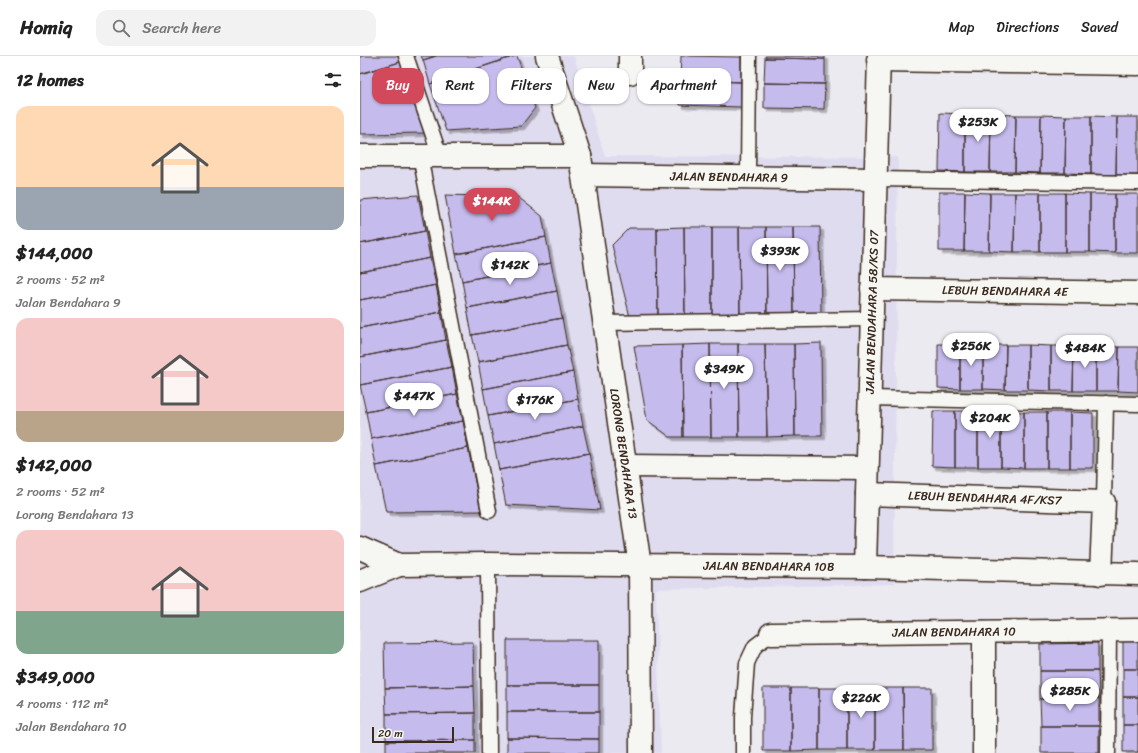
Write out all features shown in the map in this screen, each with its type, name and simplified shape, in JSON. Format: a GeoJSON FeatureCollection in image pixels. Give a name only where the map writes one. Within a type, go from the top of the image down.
{"type":"FeatureCollection","features":[{"type":"Feature","properties":{"kind":"street","name":"LORONG BENDAHARA 13"},"geometry":{"type":"LineString","coordinates":[[547,56],[581,165],[640,566],[641,753]]}},
{"type":"Feature","properties":{"kind":"street"},"geometry":{"type":"LineString","coordinates":[[878,58],[1138,64]]}},
{"type":"Feature","properties":{"kind":"street","name":"JALAN BENDAHARA 58/KS 07"},"geometry":{"type":"LineString","coordinates":[[865,567],[878,58]]}},
{"type":"Feature","properties":{"kind":"street","name":"JALAN BENDAHARA 9"},"geometry":{"type":"LineString","coordinates":[[360,156],[430,156],[748,177],[875,179]]}},
{"type":"Feature","properties":{"kind":"street","name":"LEBUH BENDAHARA 4E"},"geometry":{"type":"LineString","coordinates":[[872,290],[1138,293]]}},
{"type":"Feature","properties":{"kind":"street"},"geometry":{"type":"LineString","coordinates":[[625,466],[868,468]]}},
{"type":"Feature","properties":{"kind":"street","name":"LEBUH BENDAHARA 4F/KS7"},"geometry":{"type":"LineString","coordinates":[[866,494],[1104,502]]}},
{"type":"Feature","properties":{"kind":"street"},"geometry":{"type":"LineString","coordinates":[[1101,574],[1104,502]]}},
{"type":"Feature","properties":{"kind":"street","name":"JALAN BENDAHARA 10B"},"geometry":{"type":"LineString","coordinates":[[360,548],[399,565]]}},
{"type":"Feature","properties":{"kind":"street","name":"JALAN BENDAHARA 10B"},"geometry":{"type":"LineString","coordinates":[[360,581],[399,565],[488,564],[865,567],[1138,574]]}},
{"type":"Feature","properties":{"kind":"street","name":"JALAN BENDAHARA 10"},"geometry":{"type":"LineString","coordinates":[[771,634],[1138,630]]}},
{"type":"Feature","properties":{"kind":"street"},"geometry":{"type":"LineString","coordinates":[[984,632],[984,753]]}},
{"type":"Feature","properties":{"kind":"lane"},"geometry":{"type":"LineString","coordinates":[[406,56],[430,156],[489,511]]}},
{"type":"Feature","properties":{"kind":"lane"},"geometry":{"type":"LineString","coordinates":[[748,177],[749,56]]}},
{"type":"Feature","properties":{"kind":"lane"},"geometry":{"type":"LineString","coordinates":[[875,179],[1138,183]]}},
{"type":"Feature","properties":{"kind":"lane"},"geometry":{"type":"LineString","coordinates":[[604,322],[872,319]]}},
{"type":"Feature","properties":{"kind":"lane"},"geometry":{"type":"LineString","coordinates":[[869,398],[1138,404]]}},
{"type":"Feature","properties":{"kind":"lane"},"geometry":{"type":"LineString","coordinates":[[1104,502],[1106,403]]}},
{"type":"Feature","properties":{"kind":"lane"},"geometry":{"type":"LineString","coordinates":[[488,564],[489,753]]}},
{"type":"Feature","properties":{"kind":"lane"},"geometry":{"type":"LineString","coordinates":[[1108,753],[1109,630]]}},
{"type":"Feature","properties":{"kind":"lane"},"geometry":{"type":"LineString","coordinates":[[743,753],[743,718],[747,663],[755,646],[771,634]]}},
{"type":"Feature","properties":{"kind":"shaded area"},"geometry":{"type":"Polygon","coordinates":[[[360,56],[574,56],[578,68],[574,68],[574,104],[589,104],[605,156],[898,157],[894,584],[656,589],[661,753],[360,753],[360,56]]]}},
{"type":"Feature","properties":{"kind":"building"},"geometry":{"type":"Polygon","coordinates":[[[360,56],[398,56],[400,62],[380,68],[372,68],[372,70],[360,74],[360,56]]]}},
{"type":"Feature","properties":{"kind":"building"},"geometry":{"type":"Polygon","coordinates":[[[421,56],[436,56],[423,60],[421,56]]]}},
{"type":"Feature","properties":{"kind":"building"},"geometry":{"type":"Polygon","coordinates":[[[436,56],[515,56],[479,68],[432,68],[432,83],[430,84],[423,60],[436,56]]]}},
{"type":"Feature","properties":{"kind":"building"},"geometry":{"type":"Polygon","coordinates":[[[517,56],[521,68],[497,68],[497,104],[534,104],[535,108],[521,126],[446,131],[437,104],[489,104],[489,68],[479,68],[517,56]]]}},
{"type":"Feature","properties":{"kind":"building"},"geometry":{"type":"Polygon","coordinates":[[[681,56],[741,57],[741,82],[731,82],[731,68],[680,68],[681,56]]]}},
{"type":"Feature","properties":{"kind":"building"},"geometry":{"type":"Polygon","coordinates":[[[765,56],[825,56],[825,59],[765,58],[765,56]]]}},
{"type":"Feature","properties":{"kind":"building"},"geometry":{"type":"Polygon","coordinates":[[[765,58],[825,59],[825,84],[764,83],[765,58]]]}},
{"type":"Feature","properties":{"kind":"building"},"geometry":{"type":"Polygon","coordinates":[[[400,62],[402,68],[380,68],[400,62]]]}},
{"type":"Feature","properties":{"kind":"building"},"geometry":{"type":"Polygon","coordinates":[[[372,70],[372,104],[414,104],[424,133],[360,134],[360,74],[372,70]]]}},
{"type":"Feature","properties":{"kind":"building"},"geometry":{"type":"Polygon","coordinates":[[[731,82],[741,82],[741,107],[680,105],[731,104],[731,82]]]}},
{"type":"Feature","properties":{"kind":"building"},"geometry":{"type":"Polygon","coordinates":[[[764,83],[825,84],[824,109],[764,108],[764,83]]]}},
{"type":"Feature","properties":{"kind":"building"},"geometry":{"type":"Polygon","coordinates":[[[940,113],[965,114],[965,172],[939,171],[940,113]]]}},
{"type":"Feature","properties":{"kind":"building"},"geometry":{"type":"Polygon","coordinates":[[[965,114],[991,114],[990,172],[965,172],[965,114]]]}},
{"type":"Feature","properties":{"kind":"building"},"geometry":{"type":"Polygon","coordinates":[[[991,114],[1016,115],[1015,172],[990,172],[991,114]]]}},
{"type":"Feature","properties":{"kind":"building"},"geometry":{"type":"Polygon","coordinates":[[[1016,115],[1041,115],[1040,173],[1015,172],[1016,115]]]}},
{"type":"Feature","properties":{"kind":"building"},"geometry":{"type":"Polygon","coordinates":[[[1041,115],[1066,116],[1065,173],[1040,173],[1041,115]]]}},
{"type":"Feature","properties":{"kind":"building"},"geometry":{"type":"Polygon","coordinates":[[[1066,116],[1091,116],[1091,174],[1065,173],[1066,116]]]}},
{"type":"Feature","properties":{"kind":"building"},"geometry":{"type":"Polygon","coordinates":[[[1091,116],[1117,117],[1116,175],[1091,174],[1091,116]]]}},
{"type":"Feature","properties":{"kind":"building"},"geometry":{"type":"Polygon","coordinates":[[[1117,117],[1138,117],[1138,175],[1116,175],[1117,117]]]}},
{"type":"Feature","properties":{"kind":"building"},"geometry":{"type":"Polygon","coordinates":[[[939,192],[965,192],[964,251],[939,251],[939,192]]]}},
{"type":"Feature","properties":{"kind":"building"},"geometry":{"type":"Polygon","coordinates":[[[965,192],[990,193],[989,251],[964,251],[965,192]]]}},
{"type":"Feature","properties":{"kind":"building"},"geometry":{"type":"Polygon","coordinates":[[[990,193],[1015,193],[1014,252],[989,251],[990,193]]]}},
{"type":"Feature","properties":{"kind":"building"},"geometry":{"type":"Polygon","coordinates":[[[1015,193],[1040,193],[1040,252],[1014,252],[1015,193]]]}},
{"type":"Feature","properties":{"kind":"building"},"geometry":{"type":"Polygon","coordinates":[[[1040,193],[1065,193],[1065,252],[1040,252],[1040,193]]]}},
{"type":"Feature","properties":{"kind":"building"},"geometry":{"type":"Polygon","coordinates":[[[1065,193],[1090,194],[1090,252],[1065,252],[1065,193]]]}},
{"type":"Feature","properties":{"kind":"building"},"geometry":{"type":"Polygon","coordinates":[[[1090,194],[1115,194],[1115,253],[1090,252],[1090,194]]]}},
{"type":"Feature","properties":{"kind":"building"},"geometry":{"type":"Polygon","coordinates":[[[1115,194],[1138,194],[1138,253],[1115,253],[1115,194]]]}},
{"type":"Feature","properties":{"kind":"building"},"geometry":{"type":"Polygon","coordinates":[[[418,195],[425,231],[360,244],[360,200],[418,195]]]}},
{"type":"Feature","properties":{"kind":"building"},"geometry":{"type":"Polygon","coordinates":[[[445,195],[518,197],[542,216],[546,237],[456,254],[445,195]]]}},
{"type":"Feature","properties":{"kind":"building"},"geometry":{"type":"Polygon","coordinates":[[[684,227],[712,227],[712,317],[685,317],[684,227]]]}},
{"type":"Feature","properties":{"kind":"building"},"geometry":{"type":"Polygon","coordinates":[[[684,227],[685,317],[658,317],[657,228],[684,227]]]}},
{"type":"Feature","properties":{"kind":"building"},"geometry":{"type":"Polygon","coordinates":[[[712,227],[739,227],[740,317],[712,317],[712,227]]]}},
{"type":"Feature","properties":{"kind":"building"},"geometry":{"type":"Polygon","coordinates":[[[739,227],[766,227],[767,316],[740,317],[739,227]]]}},
{"type":"Feature","properties":{"kind":"building"},"geometry":{"type":"Polygon","coordinates":[[[766,227],[793,227],[794,316],[767,316],[766,227]]]}},
{"type":"Feature","properties":{"kind":"building"},"geometry":{"type":"Polygon","coordinates":[[[793,227],[820,227],[821,316],[794,316],[793,227]]]}},
{"type":"Feature","properties":{"kind":"building"},"geometry":{"type":"Polygon","coordinates":[[[629,228],[657,228],[658,317],[630,317],[612,245],[629,228]]]}},
{"type":"Feature","properties":{"kind":"building"},"geometry":{"type":"Polygon","coordinates":[[[425,231],[430,258],[360,272],[360,244],[425,231]]]}},
{"type":"Feature","properties":{"kind":"building"},"geometry":{"type":"Polygon","coordinates":[[[546,237],[551,263],[462,281],[456,254],[546,237]]]}},
{"type":"Feature","properties":{"kind":"building"},"geometry":{"type":"Polygon","coordinates":[[[430,258],[436,285],[360,300],[360,272],[430,258]]]}},
{"type":"Feature","properties":{"kind":"building"},"geometry":{"type":"Polygon","coordinates":[[[551,263],[557,291],[467,308],[462,281],[551,263]]]}},
{"type":"Feature","properties":{"kind":"building"},"geometry":{"type":"Polygon","coordinates":[[[436,285],[441,312],[360,328],[360,300],[436,285]]]}},
{"type":"Feature","properties":{"kind":"building"},"geometry":{"type":"Polygon","coordinates":[[[557,291],[562,318],[472,335],[467,308],[557,291]]]}},
{"type":"Feature","properties":{"kind":"building"},"geometry":{"type":"Polygon","coordinates":[[[441,312],[446,340],[360,357],[360,328],[441,312]]]}},
{"type":"Feature","properties":{"kind":"building"},"geometry":{"type":"Polygon","coordinates":[[[562,318],[567,345],[478,362],[472,335],[562,318]]]}},
{"type":"Feature","properties":{"kind":"building"},"geometry":{"type":"Polygon","coordinates":[[[446,340],[452,367],[360,385],[360,357],[446,340]]]}},
{"type":"Feature","properties":{"kind":"building"},"geometry":{"type":"Polygon","coordinates":[[[821,343],[822,436],[795,436],[794,344],[821,343]]]}},
{"type":"Feature","properties":{"kind":"building"},"geometry":{"type":"Polygon","coordinates":[[[710,344],[738,344],[739,437],[711,437],[710,344]]]}},
{"type":"Feature","properties":{"kind":"building"},"geometry":{"type":"Polygon","coordinates":[[[710,344],[711,437],[683,437],[682,345],[710,344]]]}},
{"type":"Feature","properties":{"kind":"building"},"geometry":{"type":"Polygon","coordinates":[[[738,344],[765,344],[767,437],[739,437],[738,344]]]}},
{"type":"Feature","properties":{"kind":"building"},"geometry":{"type":"Polygon","coordinates":[[[765,344],[794,344],[795,436],[767,437],[765,344]]]}},
{"type":"Feature","properties":{"kind":"building"},"geometry":{"type":"Polygon","coordinates":[[[938,344],[960,344],[960,389],[938,388],[938,344]]]}},
{"type":"Feature","properties":{"kind":"building"},"geometry":{"type":"Polygon","coordinates":[[[960,344],[983,345],[983,389],[960,389],[960,344]]]}},
{"type":"Feature","properties":{"kind":"building"},"geometry":{"type":"Polygon","coordinates":[[[567,345],[573,372],[483,389],[478,362],[567,345]]]}},
{"type":"Feature","properties":{"kind":"building"},"geometry":{"type":"Polygon","coordinates":[[[682,345],[683,437],[670,437],[647,420],[634,346],[682,345]]]}},
{"type":"Feature","properties":{"kind":"building"},"geometry":{"type":"Polygon","coordinates":[[[983,345],[1006,345],[1005,390],[983,389],[983,345]]]}},
{"type":"Feature","properties":{"kind":"building"},"geometry":{"type":"Polygon","coordinates":[[[1006,345],[1028,345],[1028,390],[1005,390],[1006,345]]]}},
{"type":"Feature","properties":{"kind":"building"},"geometry":{"type":"Polygon","coordinates":[[[1028,345],[1051,346],[1051,391],[1028,390],[1028,345]]]}},
{"type":"Feature","properties":{"kind":"building"},"geometry":{"type":"Polygon","coordinates":[[[1051,346],[1074,346],[1073,391],[1051,391],[1051,346]]]}},
{"type":"Feature","properties":{"kind":"building"},"geometry":{"type":"Polygon","coordinates":[[[1074,346],[1096,346],[1096,391],[1073,391],[1074,346]]]}},
{"type":"Feature","properties":{"kind":"building"},"geometry":{"type":"Polygon","coordinates":[[[1096,346],[1119,347],[1118,391],[1096,391],[1096,346]]]}},
{"type":"Feature","properties":{"kind":"building"},"geometry":{"type":"Polygon","coordinates":[[[1119,347],[1138,347],[1138,392],[1118,391],[1119,347]]]}},
{"type":"Feature","properties":{"kind":"building"},"geometry":{"type":"Polygon","coordinates":[[[452,367],[457,394],[366,412],[360,385],[452,367]]]}},
{"type":"Feature","properties":{"kind":"building"},"geometry":{"type":"Polygon","coordinates":[[[573,372],[578,399],[488,416],[483,389],[573,372]]]}},
{"type":"Feature","properties":{"kind":"building"},"geometry":{"type":"Polygon","coordinates":[[[457,394],[463,421],[371,439],[366,412],[457,394]]]}},
{"type":"Feature","properties":{"kind":"building"},"geometry":{"type":"Polygon","coordinates":[[[578,399],[583,426],[494,444],[488,416],[578,399]]]}},
{"type":"Feature","properties":{"kind":"building"},"geometry":{"type":"Polygon","coordinates":[[[933,411],[955,411],[955,467],[932,466],[933,411]]]}},
{"type":"Feature","properties":{"kind":"building"},"geometry":{"type":"Polygon","coordinates":[[[955,411],[978,411],[978,467],[955,467],[955,411]]]}},
{"type":"Feature","properties":{"kind":"building"},"geometry":{"type":"Polygon","coordinates":[[[978,411],[1001,411],[1001,467],[978,467],[978,411]]]}},
{"type":"Feature","properties":{"kind":"building"},"geometry":{"type":"Polygon","coordinates":[[[1001,411],[1024,412],[1024,468],[1001,467],[1001,411]]]}},
{"type":"Feature","properties":{"kind":"building"},"geometry":{"type":"Polygon","coordinates":[[[1024,412],[1047,412],[1047,468],[1024,468],[1024,412]]]}},
{"type":"Feature","properties":{"kind":"building"},"geometry":{"type":"Polygon","coordinates":[[[1047,412],[1070,412],[1070,468],[1047,468],[1047,412]]]}},
{"type":"Feature","properties":{"kind":"building"},"geometry":{"type":"Polygon","coordinates":[[[1070,412],[1093,413],[1093,468],[1070,468],[1070,412]]]}},
{"type":"Feature","properties":{"kind":"building"},"geometry":{"type":"Polygon","coordinates":[[[463,421],[468,448],[376,466],[371,439],[463,421]]]}},
{"type":"Feature","properties":{"kind":"building"},"geometry":{"type":"Polygon","coordinates":[[[583,426],[589,453],[499,470],[494,444],[583,426]]]}},
{"type":"Feature","properties":{"kind":"building"},"geometry":{"type":"Polygon","coordinates":[[[468,448],[481,511],[386,512],[376,466],[468,448]]]}},
{"type":"Feature","properties":{"kind":"building"},"geometry":{"type":"Polygon","coordinates":[[[589,453],[600,510],[506,505],[499,470],[589,453]]]}},
{"type":"Feature","properties":{"kind":"building"},"geometry":{"type":"Polygon","coordinates":[[[507,640],[599,640],[599,685],[507,685],[507,640]]]}},
{"type":"Feature","properties":{"kind":"building"},"geometry":{"type":"Polygon","coordinates":[[[1123,641],[1138,642],[1138,669],[1123,669],[1123,641]]]}},
{"type":"Feature","properties":{"kind":"building"},"geometry":{"type":"Polygon","coordinates":[[[473,642],[474,686],[385,688],[384,643],[473,642]]]}},
{"type":"Feature","properties":{"kind":"building"},"geometry":{"type":"Polygon","coordinates":[[[1098,643],[1098,671],[1040,671],[1040,644],[1098,643]]]}},
{"type":"Feature","properties":{"kind":"building"},"geometry":{"type":"Polygon","coordinates":[[[1123,669],[1138,669],[1138,697],[1123,697],[1123,669]]]}},
{"type":"Feature","properties":{"kind":"building"},"geometry":{"type":"Polygon","coordinates":[[[1040,671],[1098,671],[1099,698],[1040,699],[1040,671]]]}},
{"type":"Feature","properties":{"kind":"building"},"geometry":{"type":"Polygon","coordinates":[[[507,685],[599,685],[599,712],[507,712],[507,685]]]}},
{"type":"Feature","properties":{"kind":"building"},"geometry":{"type":"Polygon","coordinates":[[[474,686],[475,713],[386,714],[385,688],[474,686]]]}},
{"type":"Feature","properties":{"kind":"building"},"geometry":{"type":"Polygon","coordinates":[[[763,688],[791,688],[791,751],[763,751],[763,688]]]}},
{"type":"Feature","properties":{"kind":"building"},"geometry":{"type":"Polygon","coordinates":[[[791,688],[819,688],[819,750],[791,751],[791,688]]]}},
{"type":"Feature","properties":{"kind":"building"},"geometry":{"type":"Polygon","coordinates":[[[819,688],[847,688],[847,750],[819,750],[819,688]]]}},
{"type":"Feature","properties":{"kind":"building"},"geometry":{"type":"Polygon","coordinates":[[[847,688],[875,688],[875,750],[847,750],[847,688]]]}},
{"type":"Feature","properties":{"kind":"building"},"geometry":{"type":"Polygon","coordinates":[[[875,688],[903,688],[904,750],[875,750],[875,688]]]}},
{"type":"Feature","properties":{"kind":"building"},"geometry":{"type":"Polygon","coordinates":[[[903,688],[932,688],[932,750],[904,750],[903,688]]]}},
{"type":"Feature","properties":{"kind":"building"},"geometry":{"type":"Polygon","coordinates":[[[1123,697],[1138,697],[1138,725],[1123,725],[1123,697]]]}},
{"type":"Feature","properties":{"kind":"building"},"geometry":{"type":"Polygon","coordinates":[[[1099,698],[1099,726],[1041,726],[1040,699],[1099,698]]]}},
{"type":"Feature","properties":{"kind":"building"},"geometry":{"type":"Polygon","coordinates":[[[507,712],[599,712],[599,739],[507,738],[507,712]]]}},
{"type":"Feature","properties":{"kind":"building"},"geometry":{"type":"Polygon","coordinates":[[[475,713],[475,740],[386,741],[386,714],[475,713]]]}},
{"type":"Feature","properties":{"kind":"building"},"geometry":{"type":"Polygon","coordinates":[[[1123,725],[1138,725],[1138,752],[1123,752],[1123,725]]]}},
{"type":"Feature","properties":{"kind":"building"},"geometry":{"type":"Polygon","coordinates":[[[1041,726],[1099,726],[1099,753],[1041,753],[1041,726]]]}},
{"type":"Feature","properties":{"kind":"building"},"geometry":{"type":"Polygon","coordinates":[[[507,738],[599,739],[599,753],[507,753],[507,738]]]}},
{"type":"Feature","properties":{"kind":"building"},"geometry":{"type":"Polygon","coordinates":[[[475,740],[475,753],[386,753],[386,741],[475,740]]]}}]}
